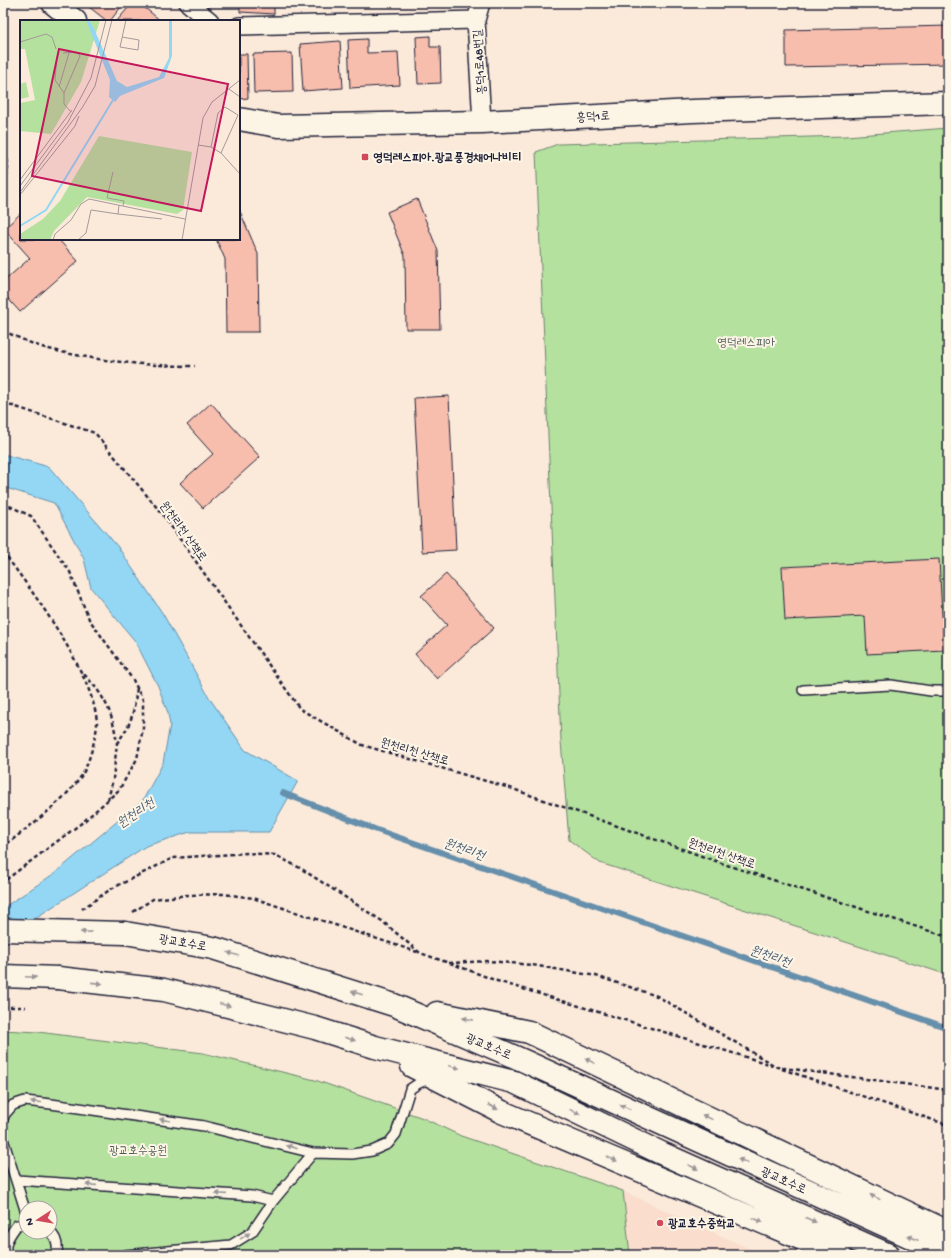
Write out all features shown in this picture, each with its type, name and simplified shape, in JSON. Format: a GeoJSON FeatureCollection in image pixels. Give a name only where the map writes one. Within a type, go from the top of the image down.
{"type":"FeatureCollection","features":[{"type":"Feature","properties":{"kind":"main road"},"geometry":{"type":"LineString","coordinates":[[53,3],[74,20]]}},
{"type":"Feature","properties":{"kind":"main road","name":"흥덕1로"},"geometry":{"type":"LineString","coordinates":[[240,119],[278,126],[482,122],[692,111],[948,103]]}},
{"type":"Feature","properties":{"kind":"main road","name":"광교호수로"},"geometry":{"type":"LineString","coordinates":[[3,930],[126,924],[213,948],[394,1005],[522,1060],[948,1254]]}},
{"type":"Feature","properties":{"kind":"main road"},"geometry":{"type":"LineString","coordinates":[[3,976],[58,978],[164,990],[315,1028],[375,1048],[514,1082],[661,1153],[889,1255]]}},
{"type":"Feature","properties":{"kind":"main road"},"geometry":{"type":"LineString","coordinates":[[394,1005],[529,1032],[948,1232]]}},
{"type":"Feature","properties":{"kind":"main road"},"geometry":{"type":"LineString","coordinates":[[375,1048],[502,1112],[840,1255]]}},
{"type":"Feature","properties":{"kind":"street"},"geometry":{"type":"LineString","coordinates":[[188,3],[209,20]]}},
{"type":"Feature","properties":{"kind":"street","name":"흥덕1로48번길"},"geometry":{"type":"LineString","coordinates":[[481,3],[476,20],[482,122]]}},
{"type":"Feature","properties":{"kind":"street"},"geometry":{"type":"LineString","coordinates":[[240,26],[476,20]]}},
{"type":"Feature","properties":{"kind":"lane"},"geometry":{"type":"LineString","coordinates":[[803,690],[891,685],[931,691],[948,691]]}},
{"type":"Feature","properties":{"kind":"lane"},"geometry":{"type":"LineString","coordinates":[[3,1119],[5,1114],[14,1105],[25,1101],[204,1126],[260,1138],[313,1153],[352,1154],[372,1151],[388,1144],[396,1134],[410,1089],[419,1082],[433,1077]]}},
{"type":"Feature","properties":{"kind":"lane"},"geometry":{"type":"LineString","coordinates":[[3,1139],[22,1200]]}},
{"type":"Feature","properties":{"kind":"lane"},"geometry":{"type":"LineString","coordinates":[[125,1255],[231,1245],[252,1232],[273,1201],[313,1153]]}},
{"type":"Feature","properties":{"kind":"lane"},"geometry":{"type":"LineString","coordinates":[[17,1180],[252,1196],[273,1201]]}},
{"type":"Feature","properties":{"kind":"lane"},"geometry":{"type":"LineString","coordinates":[[6,1255],[5,1246],[10,1234],[18,1225]]}},
{"type":"Feature","properties":{"kind":"lane"},"geometry":{"type":"LineString","coordinates":[[56,1240],[58,1246],[57,1255]]}},
{"type":"Feature","properties":{"kind":"path"},"geometry":{"type":"LineString","coordinates":[[3,146],[8,161],[8,174],[3,187]]}},
{"type":"Feature","properties":{"kind":"path"},"geometry":{"type":"LineString","coordinates":[[3,331],[48,348],[104,360],[153,366],[195,366]]}},
{"type":"Feature","properties":{"kind":"path","name":"원천리천 산책로"},"geometry":{"type":"LineString","coordinates":[[3,405],[13,406],[95,433],[163,515],[300,709],[362,745],[510,788],[727,865],[948,937]]}},
{"type":"Feature","properties":{"kind":"path"},"geometry":{"type":"LineString","coordinates":[[3,502],[30,516],[70,572],[89,619],[137,687],[143,700],[143,728],[138,759],[119,790],[83,822],[3,882]]}},
{"type":"Feature","properties":{"kind":"path"},"geometry":{"type":"LineString","coordinates":[[3,552],[45,612],[82,673],[91,694],[97,724],[93,745],[82,775],[43,815],[3,846]]}},
{"type":"Feature","properties":{"kind":"path"},"geometry":{"type":"LineString","coordinates":[[82,673],[96,688],[108,707],[114,723],[116,743],[113,779],[108,800]]}},
{"type":"Feature","properties":{"kind":"path"},"geometry":{"type":"LineString","coordinates":[[116,743],[128,728],[134,713],[137,687]]}},
{"type":"Feature","properties":{"kind":"path"},"geometry":{"type":"LineString","coordinates":[[79,911],[111,889],[173,858],[248,853],[275,855],[300,868],[382,921],[420,953]]}},
{"type":"Feature","properties":{"kind":"path"},"geometry":{"type":"LineString","coordinates":[[126,924],[153,899],[188,895],[224,894],[253,898],[420,953],[497,981],[777,1067],[948,1126]]}},
{"type":"Feature","properties":{"kind":"path"},"geometry":{"type":"LineString","coordinates":[[449,963],[489,961],[525,964],[596,976],[657,996],[777,1067],[859,1076],[948,1090]]}},
{"type":"Feature","properties":{"kind":"path"},"geometry":{"type":"LineString","coordinates":[[3,1007],[26,1007]]}},
{"type":"Feature","properties":{"kind":"shaded area","name":"광교호수중학교"},"geometry":{"type":"Polygon","coordinates":[[[623,1191],[763,1255],[630,1255],[623,1191]]]}},
{"type":"Feature","properties":{"kind":"green space","name":"영덕레스피아"},"geometry":{"type":"Polygon","coordinates":[[[948,128],[948,975],[600,863],[569,840],[561,741],[536,152],[558,144],[846,136],[948,128]]]}},
{"type":"Feature","properties":{"kind":"green space","name":"광교호수공원"},"geometry":{"type":"Polygon","coordinates":[[[3,1030],[38,1032],[203,1053],[315,1080],[423,1118],[461,1136],[623,1191],[630,1255],[3,1255],[3,1030]]]}},
{"type":"Feature","properties":{"kind":"water"},"geometry":{"type":"Polygon","coordinates":[[[3,454],[49,467],[118,547],[163,614],[210,699],[245,750],[298,781],[269,832],[190,832],[146,846],[3,939],[3,908],[55,873],[143,800],[163,763],[170,725],[168,713],[158,686],[135,641],[91,588],[84,559],[54,503],[3,487],[3,454]]]}},
{"type":"Feature","properties":{"kind":"building"},"geometry":{"type":"Polygon","coordinates":[[[84,3],[124,3],[111,20],[106,20],[84,3]]]}},
{"type":"Feature","properties":{"kind":"building"},"geometry":{"type":"Polygon","coordinates":[[[132,3],[139,3],[160,20],[118,20],[132,3]]]}},
{"type":"Feature","properties":{"kind":"building"},"geometry":{"type":"Polygon","coordinates":[[[240,3],[274,3],[274,14],[240,12],[240,3]]]}},
{"type":"Feature","properties":{"kind":"building"},"geometry":{"type":"Polygon","coordinates":[[[306,3],[335,3],[335,7],[306,3]]]}},
{"type":"Feature","properties":{"kind":"building"},"geometry":{"type":"Polygon","coordinates":[[[948,26],[948,64],[786,67],[786,30],[948,26]]]}},
{"type":"Feature","properties":{"kind":"building"},"geometry":{"type":"Polygon","coordinates":[[[430,36],[430,47],[440,47],[441,83],[418,84],[416,37],[430,36]]]}},
{"type":"Feature","properties":{"kind":"building"},"geometry":{"type":"Polygon","coordinates":[[[367,39],[367,53],[398,52],[400,85],[350,88],[348,40],[367,39]]]}},
{"type":"Feature","properties":{"kind":"building"},"geometry":{"type":"Polygon","coordinates":[[[340,41],[343,88],[303,91],[300,44],[340,41]]]}},
{"type":"Feature","properties":{"kind":"building"},"geometry":{"type":"Polygon","coordinates":[[[292,53],[293,92],[254,93],[253,54],[292,53]]]}},
{"type":"Feature","properties":{"kind":"building"},"geometry":{"type":"Polygon","coordinates":[[[240,54],[247,54],[248,98],[240,99],[240,54]]]}},
{"type":"Feature","properties":{"kind":"building"},"geometry":{"type":"Polygon","coordinates":[[[417,199],[438,251],[440,329],[406,329],[405,256],[387,212],[417,199]]]}},
{"type":"Feature","properties":{"kind":"building"},"geometry":{"type":"Polygon","coordinates":[[[240,211],[258,254],[259,332],[226,332],[225,259],[216,240],[240,240],[240,211]]]}},
{"type":"Feature","properties":{"kind":"building"},"geometry":{"type":"Polygon","coordinates":[[[20,214],[20,240],[59,240],[78,261],[20,312],[3,293],[3,282],[30,258],[4,229],[20,214]]]}},
{"type":"Feature","properties":{"kind":"building"},"geometry":{"type":"Polygon","coordinates":[[[449,396],[456,550],[422,552],[414,398],[449,396]]]}},
{"type":"Feature","properties":{"kind":"building"},"geometry":{"type":"Polygon","coordinates":[[[211,403],[260,457],[203,508],[180,483],[213,454],[187,425],[211,403]]]}},
{"type":"Feature","properties":{"kind":"building"},"geometry":{"type":"Polygon","coordinates":[[[939,559],[944,650],[867,654],[865,616],[785,620],[782,567],[939,559]]]}},
{"type":"Feature","properties":{"kind":"building"},"geometry":{"type":"Polygon","coordinates":[[[446,574],[494,628],[437,679],[415,654],[447,625],[421,596],[446,574]]]}},
{"type":"Feature","properties":{"kind":"waterway","name":"원천리천"},"geometry":{"type":"LineString","coordinates":[[283,793],[377,830],[948,1028]]}},
{"type":"Feature","properties":{"kind":"place","name":"영덕레스피아.광교풍경채어나비티"},"geometry":{"type":"Point","coordinates":[365,157]}},
{"type":"Feature","properties":{"kind":"place","name":"광교호수중학교"},"geometry":{"type":"Point","coordinates":[660,1223]}}]}
